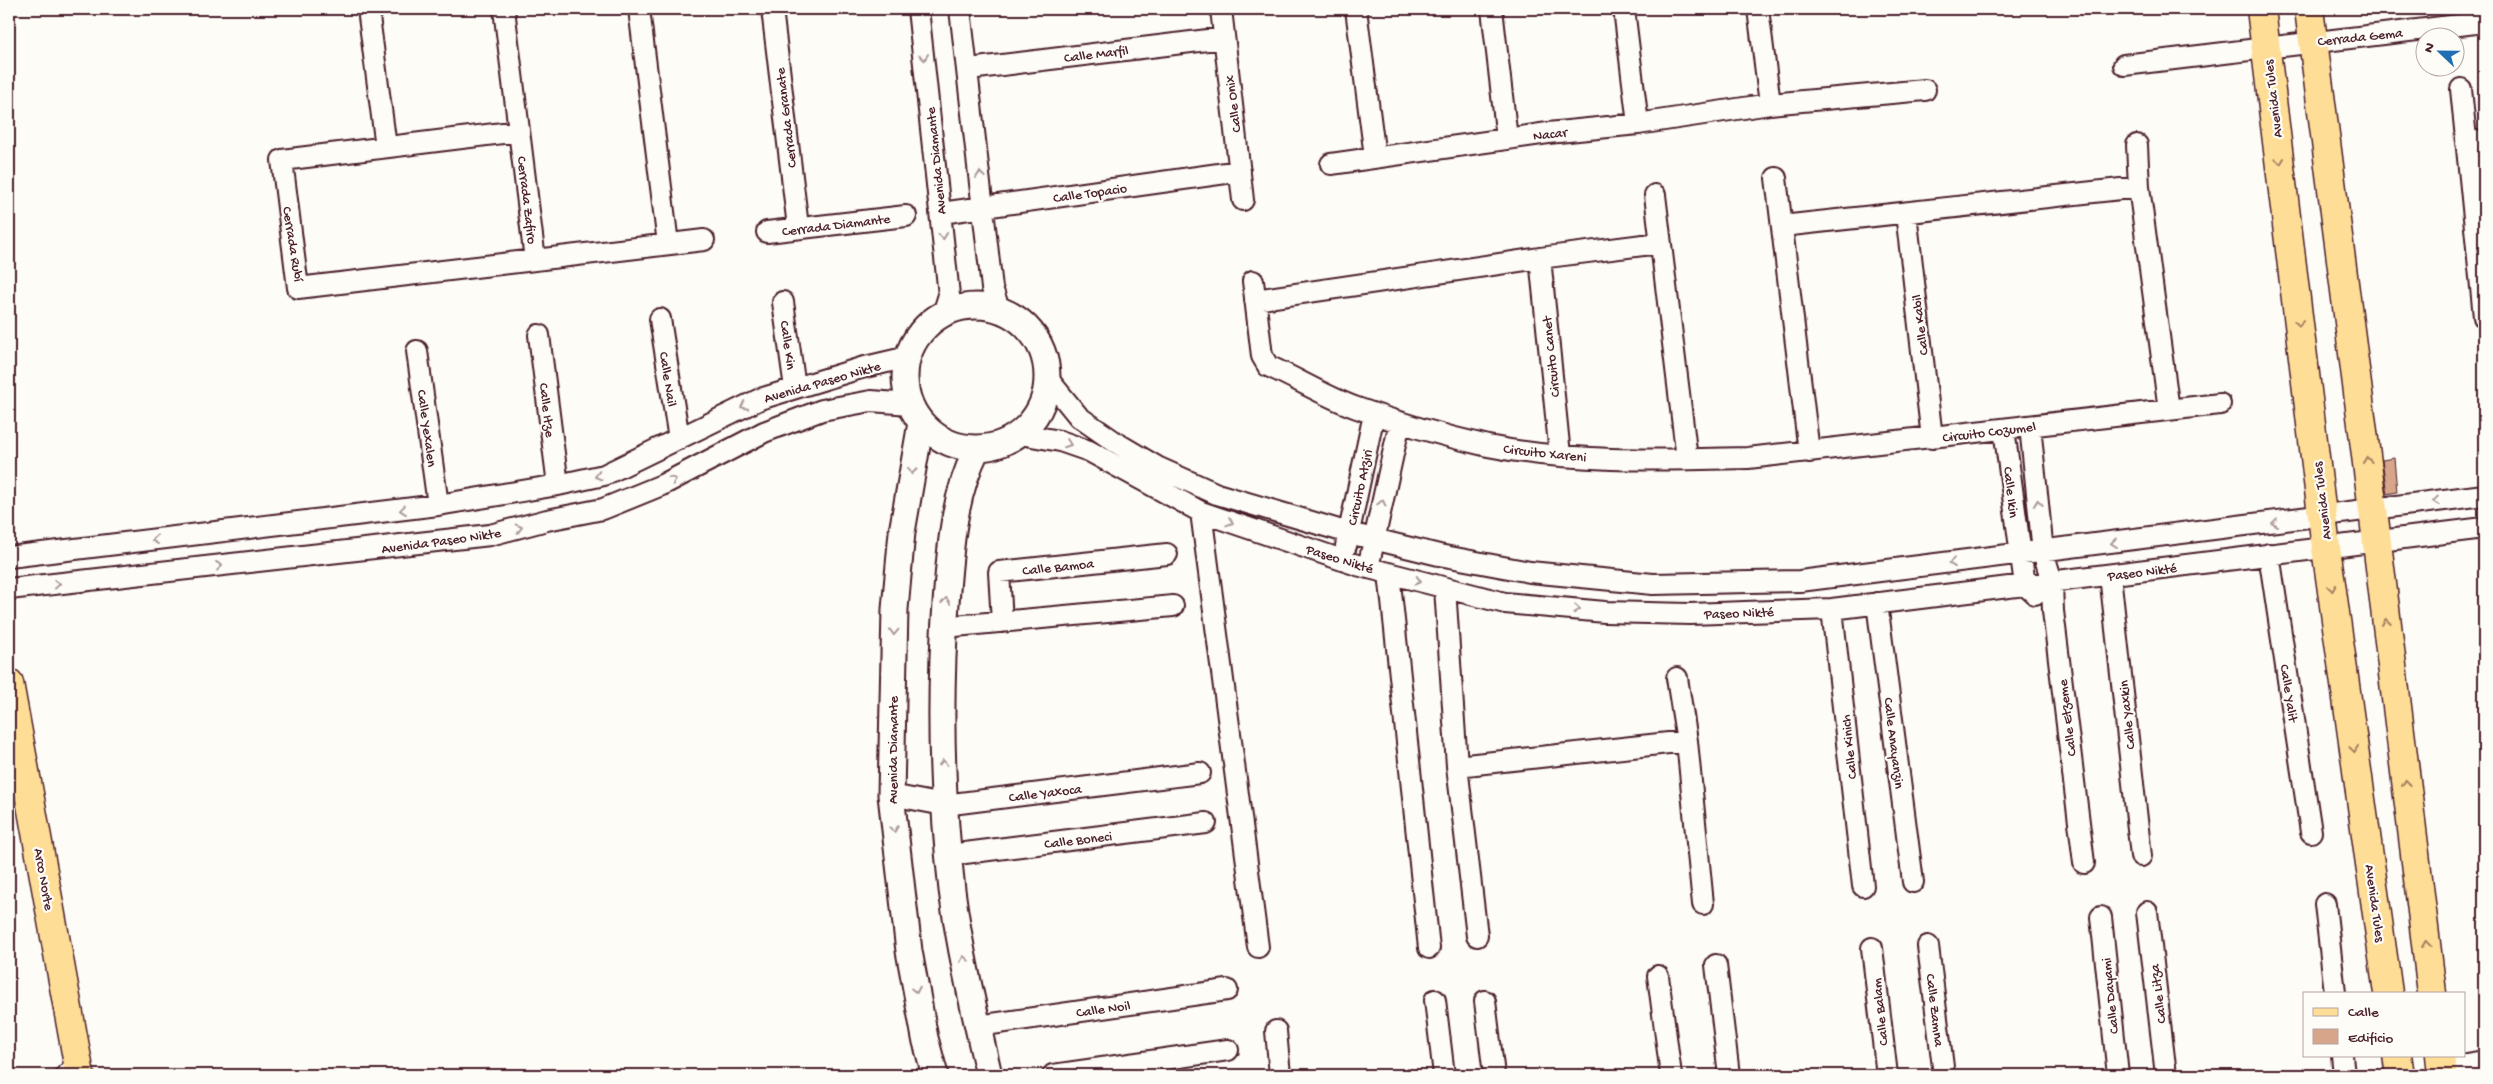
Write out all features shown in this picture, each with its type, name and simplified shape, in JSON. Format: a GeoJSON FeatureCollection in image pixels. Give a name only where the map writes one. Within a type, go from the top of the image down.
{"type":"FeatureCollection","features":[{"type":"Feature","properties":{"kind":"main road","name":"Avenida Tules"},"geometry":{"type":"LineString","coordinates":[[2262,9],[2322,517],[2388,992]]}},
{"type":"Feature","properties":{"kind":"main road"},"geometry":{"type":"LineString","coordinates":[[2309,9],[2432,992]]}},
{"type":"Feature","properties":{"kind":"main road","name":"Arco Norte"},"geometry":{"type":"LineString","coordinates":[[9,684],[72,1069]]}},
{"type":"Feature","properties":{"kind":"main road"},"geometry":{"type":"LineString","coordinates":[[2397,1056],[2400,1075]]}},
{"type":"Feature","properties":{"kind":"street"},"geometry":{"type":"LineString","coordinates":[[368,9],[386,147]]}},
{"type":"Feature","properties":{"kind":"street","name":"Cerrada Zafiro"},"geometry":{"type":"LineString","coordinates":[[504,9],[535,260],[704,240]]}},
{"type":"Feature","properties":{"kind":"street"},"geometry":{"type":"LineString","coordinates":[[639,9],[668,244]]}},
{"type":"Feature","properties":{"kind":"street","name":"Cerrada Granate"},"geometry":{"type":"LineString","coordinates":[[772,9],[798,227]]}},
{"type":"Feature","properties":{"kind":"street","name":"Avenida Diamante"},"geometry":{"type":"LineString","coordinates":[[918,9],[949,295],[943,314]]}},
{"type":"Feature","properties":{"kind":"street"},"geometry":{"type":"LineString","coordinates":[[960,9],[969,69],[992,288],[999,309]]}},
{"type":"Feature","properties":{"kind":"street","name":"Calle Onix"},"geometry":{"type":"LineString","coordinates":[[1221,9],[1243,200]]}},
{"type":"Feature","properties":{"kind":"street"},"geometry":{"type":"LineString","coordinates":[[1356,9],[1375,157]]}},
{"type":"Feature","properties":{"kind":"street"},"geometry":{"type":"LineString","coordinates":[[1492,9],[1507,139]]}},
{"type":"Feature","properties":{"kind":"street"},"geometry":{"type":"LineString","coordinates":[[1624,9],[1638,124]]}},
{"type":"Feature","properties":{"kind":"street"},"geometry":{"type":"LineString","coordinates":[[1758,9],[1770,104]]}},
{"type":"Feature","properties":{"kind":"street","name":"Cerrada Gema"},"geometry":{"type":"LineString","coordinates":[[2124,65],[2484,22]]}},
{"type":"Feature","properties":{"kind":"street","name":"Calle Marfil"},"geometry":{"type":"LineString","coordinates":[[969,69],[1224,38]]}},
{"type":"Feature","properties":{"kind":"street"},"geometry":{"type":"LineString","coordinates":[[2461,89],[2475,141],[2484,317]]}},
{"type":"Feature","properties":{"kind":"street","name":"Nacar"},"geometry":{"type":"LineString","coordinates":[[1331,164],[1507,139],[1638,124],[1770,104],[1925,90]]}},
{"type":"Feature","properties":{"kind":"street","name":"Cerrada Rubí"},"geometry":{"type":"LineString","coordinates":[[519,131],[282,160],[298,288],[535,260]]}},
{"type":"Feature","properties":{"kind":"street"},"geometry":{"type":"LineString","coordinates":[[2137,145],[2139,187],[2169,410]]}},
{"type":"Feature","properties":{"kind":"street","name":"Calle Topacio"},"geometry":{"type":"LineString","coordinates":[[941,213],[1240,170]]}},
{"type":"Feature","properties":{"kind":"street"},"geometry":{"type":"LineString","coordinates":[[1776,178],[1809,452]]}},
{"type":"Feature","properties":{"kind":"street"},"geometry":{"type":"LineString","coordinates":[[1782,226],[2139,187]]}},
{"type":"Feature","properties":{"kind":"street"},"geometry":{"type":"LineString","coordinates":[[1655,195],[1687,460]]}},
{"type":"Feature","properties":{"kind":"street","name":"Calle Kabil"},"geometry":{"type":"LineString","coordinates":[[1906,213],[1932,438]]}},
{"type":"Feature","properties":{"kind":"street","name":"Cerrada Diamante"},"geometry":{"type":"LineString","coordinates":[[767,232],[906,216]]}},
{"type":"Feature","properties":{"kind":"street","name":"Circuito Xareni"},"geometry":{"type":"LineString","coordinates":[[1660,243],[1254,291],[1262,356],[1268,366],[1354,407],[1400,422],[1488,446],[1560,456],[1687,460]]}},
{"type":"Feature","properties":{"kind":"street","name":"Circuito Canet"},"geometry":{"type":"LineString","coordinates":[[1540,258],[1560,456]]}},
{"type":"Feature","properties":{"kind":"street","name":"Calle Kin"},"geometry":{"type":"LineString","coordinates":[[783,302],[795,388]]}},
{"type":"Feature","properties":{"kind":"street"},"geometry":{"type":"LineString","coordinates":[[980,306],[999,309],[1019,320],[1035,336],[1045,357],[1048,379],[1044,400],[1035,418],[1020,434],[1002,444],[977,449],[956,446],[937,437],[915,413],[905,381],[908,357],[922,332],[943,314],[962,307],[980,306]]}},
{"type":"Feature","properties":{"kind":"street","name":"Calle Nail"},"geometry":{"type":"LineString","coordinates":[[660,320],[679,439]]}},
{"type":"Feature","properties":{"kind":"street","name":"Calle Itze"},"geometry":{"type":"LineString","coordinates":[[539,335],[558,485]]}},
{"type":"Feature","properties":{"kind":"street","name":"Calle Yexalen"},"geometry":{"type":"LineString","coordinates":[[417,351],[438,505]]}},
{"type":"Feature","properties":{"kind":"street","name":"Avenida Paseo Nikte"},"geometry":{"type":"LineString","coordinates":[[9,557],[438,505],[558,485],[604,475],[760,399],[908,357]]}},
{"type":"Feature","properties":{"kind":"street","name":"Paseo Nikté"},"geometry":{"type":"LineString","coordinates":[[1048,379],[1079,416],[1115,442],[1159,468],[1217,494],[1349,533],[1439,554],[1530,572],[1653,584],[1800,581],[2020,555],[2484,495]]}},
{"type":"Feature","properties":{"kind":"street","name":"Avenida Paseo Nikte"},"geometry":{"type":"LineString","coordinates":[[9,589],[490,535],[546,520],[603,509],[662,485],[764,432],[822,410],[871,401],[915,413]]}},
{"type":"Feature","properties":{"kind":"street","name":"Circuito Cozumel"},"geometry":{"type":"LineString","coordinates":[[1687,460],[1748,458],[1809,452],[2220,404]]}},
{"type":"Feature","properties":{"kind":"street","name":"Avenida Diamante"},"geometry":{"type":"LineString","coordinates":[[915,413],[895,609],[891,795],[909,950],[925,1038],[935,1075]]}},
{"type":"Feature","properties":{"kind":"street","name":"Circuito Atziri"},"geometry":{"type":"LineString","coordinates":[[1343,560],[1374,414]]}},
{"type":"Feature","properties":{"kind":"street","name":"Circuito Atziri"},"geometry":{"type":"LineString","coordinates":[[1368,568],[1400,422]]}},
{"type":"Feature","properties":{"kind":"street","name":"Calle Ikin"},"geometry":{"type":"LineString","coordinates":[[2030,426],[2043,552],[2052,581]]}},
{"type":"Feature","properties":{"kind":"street","name":"Calle Ikin"},"geometry":{"type":"LineString","coordinates":[[2004,429],[2025,585]]}},
{"type":"Feature","properties":{"kind":"street","name":"Paseo Nikté"},"geometry":{"type":"LineString","coordinates":[[1020,434],[1060,441],[1089,451],[1201,512],[1368,568],[1505,603],[1605,612],[1690,614],[1832,609],[2484,528]]}},
{"type":"Feature","properties":{"kind":"street"},"geometry":{"type":"LineString","coordinates":[[977,449],[966,471],[956,510],[944,627],[941,720],[944,805],[952,891],[989,1075]]}},
{"type":"Feature","properties":{"kind":"street"},"geometry":{"type":"LineString","coordinates":[[1201,512],[1258,947]]}},
{"type":"Feature","properties":{"kind":"street","name":"Calle Bamoa"},"geometry":{"type":"LineString","coordinates":[[1002,622],[999,572],[1167,554]]}},
{"type":"Feature","properties":{"kind":"street","name":"Calle Yalit"},"geometry":{"type":"LineString","coordinates":[[2269,554],[2311,832]]}},
{"type":"Feature","properties":{"kind":"street"},"geometry":{"type":"LineString","coordinates":[[1389,573],[1429,948]]}},
{"type":"Feature","properties":{"kind":"street","name":"Calle Yaxkin"},"geometry":{"type":"LineString","coordinates":[[2110,575],[2141,856]]}},
{"type":"Feature","properties":{"kind":"street"},"geometry":{"type":"LineString","coordinates":[[2052,581],[2053,611]]}},
{"type":"Feature","properties":{"kind":"street"},"geometry":{"type":"LineString","coordinates":[[2025,585],[2053,611]]}},
{"type":"Feature","properties":{"kind":"street"},"geometry":{"type":"LineString","coordinates":[[1445,588],[1457,766],[1477,936]]}},
{"type":"Feature","properties":{"kind":"street","name":"Calle Anayanzin"},"geometry":{"type":"LineString","coordinates":[[1878,603],[1913,882]]}},
{"type":"Feature","properties":{"kind":"street"},"geometry":{"type":"LineString","coordinates":[[944,627],[1173,606]]}},
{"type":"Feature","properties":{"kind":"street","name":"Calle Kinich"},"geometry":{"type":"LineString","coordinates":[[1832,609],[1863,886]]}},
{"type":"Feature","properties":{"kind":"street","name":"Calle Etzeme"},"geometry":{"type":"LineString","coordinates":[[2053,611],[2084,863]]}},
{"type":"Feature","properties":{"kind":"street"},"geometry":{"type":"LineString","coordinates":[[1677,678],[1687,740],[1703,904]]}},
{"type":"Feature","properties":{"kind":"street"},"geometry":{"type":"LineString","coordinates":[[1457,766],[1687,740]]}},
{"type":"Feature","properties":{"kind":"street","name":"Calle Yaxoca"},"geometry":{"type":"LineString","coordinates":[[891,795],[944,805],[1200,773]]}},
{"type":"Feature","properties":{"kind":"street","name":"Calle Boneci"},"geometry":{"type":"LineString","coordinates":[[949,856],[1206,823]]}},
{"type":"Feature","properties":{"kind":"street"},"geometry":{"type":"LineString","coordinates":[[2325,904],[2335,992]]}},
{"type":"Feature","properties":{"kind":"street","name":"Calle Litza"},"geometry":{"type":"LineString","coordinates":[[2147,912],[2166,1075]]}},
{"type":"Feature","properties":{"kind":"street","name":"Calle Dayami"},"geometry":{"type":"LineString","coordinates":[[2100,917],[2118,1075]]}},
{"type":"Feature","properties":{"kind":"street","name":"Calle Zamna"},"geometry":{"type":"LineString","coordinates":[[1928,946],[1944,1075]]}},
{"type":"Feature","properties":{"kind":"street","name":"Calle Balam"},"geometry":{"type":"LineString","coordinates":[[1872,948],[1886,1075]]}},
{"type":"Feature","properties":{"kind":"street"},"geometry":{"type":"LineString","coordinates":[[1716,965],[1728,1075]]}},
{"type":"Feature","properties":{"kind":"street"},"geometry":{"type":"LineString","coordinates":[[1658,976],[1671,1075]]}},
{"type":"Feature","properties":{"kind":"street","name":"Calle Noil"},"geometry":{"type":"LineString","coordinates":[[978,1026],[1227,990]]}},
{"type":"Feature","properties":{"kind":"street"},"geometry":{"type":"LineString","coordinates":[[1436,1000],[1444,1075]]}},
{"type":"Feature","properties":{"kind":"street"},"geometry":{"type":"LineString","coordinates":[[1485,1002],[1494,1075]]}},
{"type":"Feature","properties":{"kind":"street"},"geometry":{"type":"LineString","coordinates":[[1276,1031],[1280,1075]]}},
{"type":"Feature","properties":{"kind":"street"},"geometry":{"type":"LineString","coordinates":[[1053,1075],[1228,1050]]}},
{"type":"Feature","properties":{"kind":"street"},"geometry":{"type":"LineString","coordinates":[[2342,1056],[2344,1075]]}},
{"type":"Feature","properties":{"kind":"street"},"geometry":{"type":"LineString","coordinates":[[2441,1066],[2484,1062]]}},
{"type":"Feature","properties":{"kind":"building"},"geometry":{"type":"Polygon","coordinates":[[[2394,458],[2397,492],[2387,494],[2382,460],[2394,458]]]}}]}
